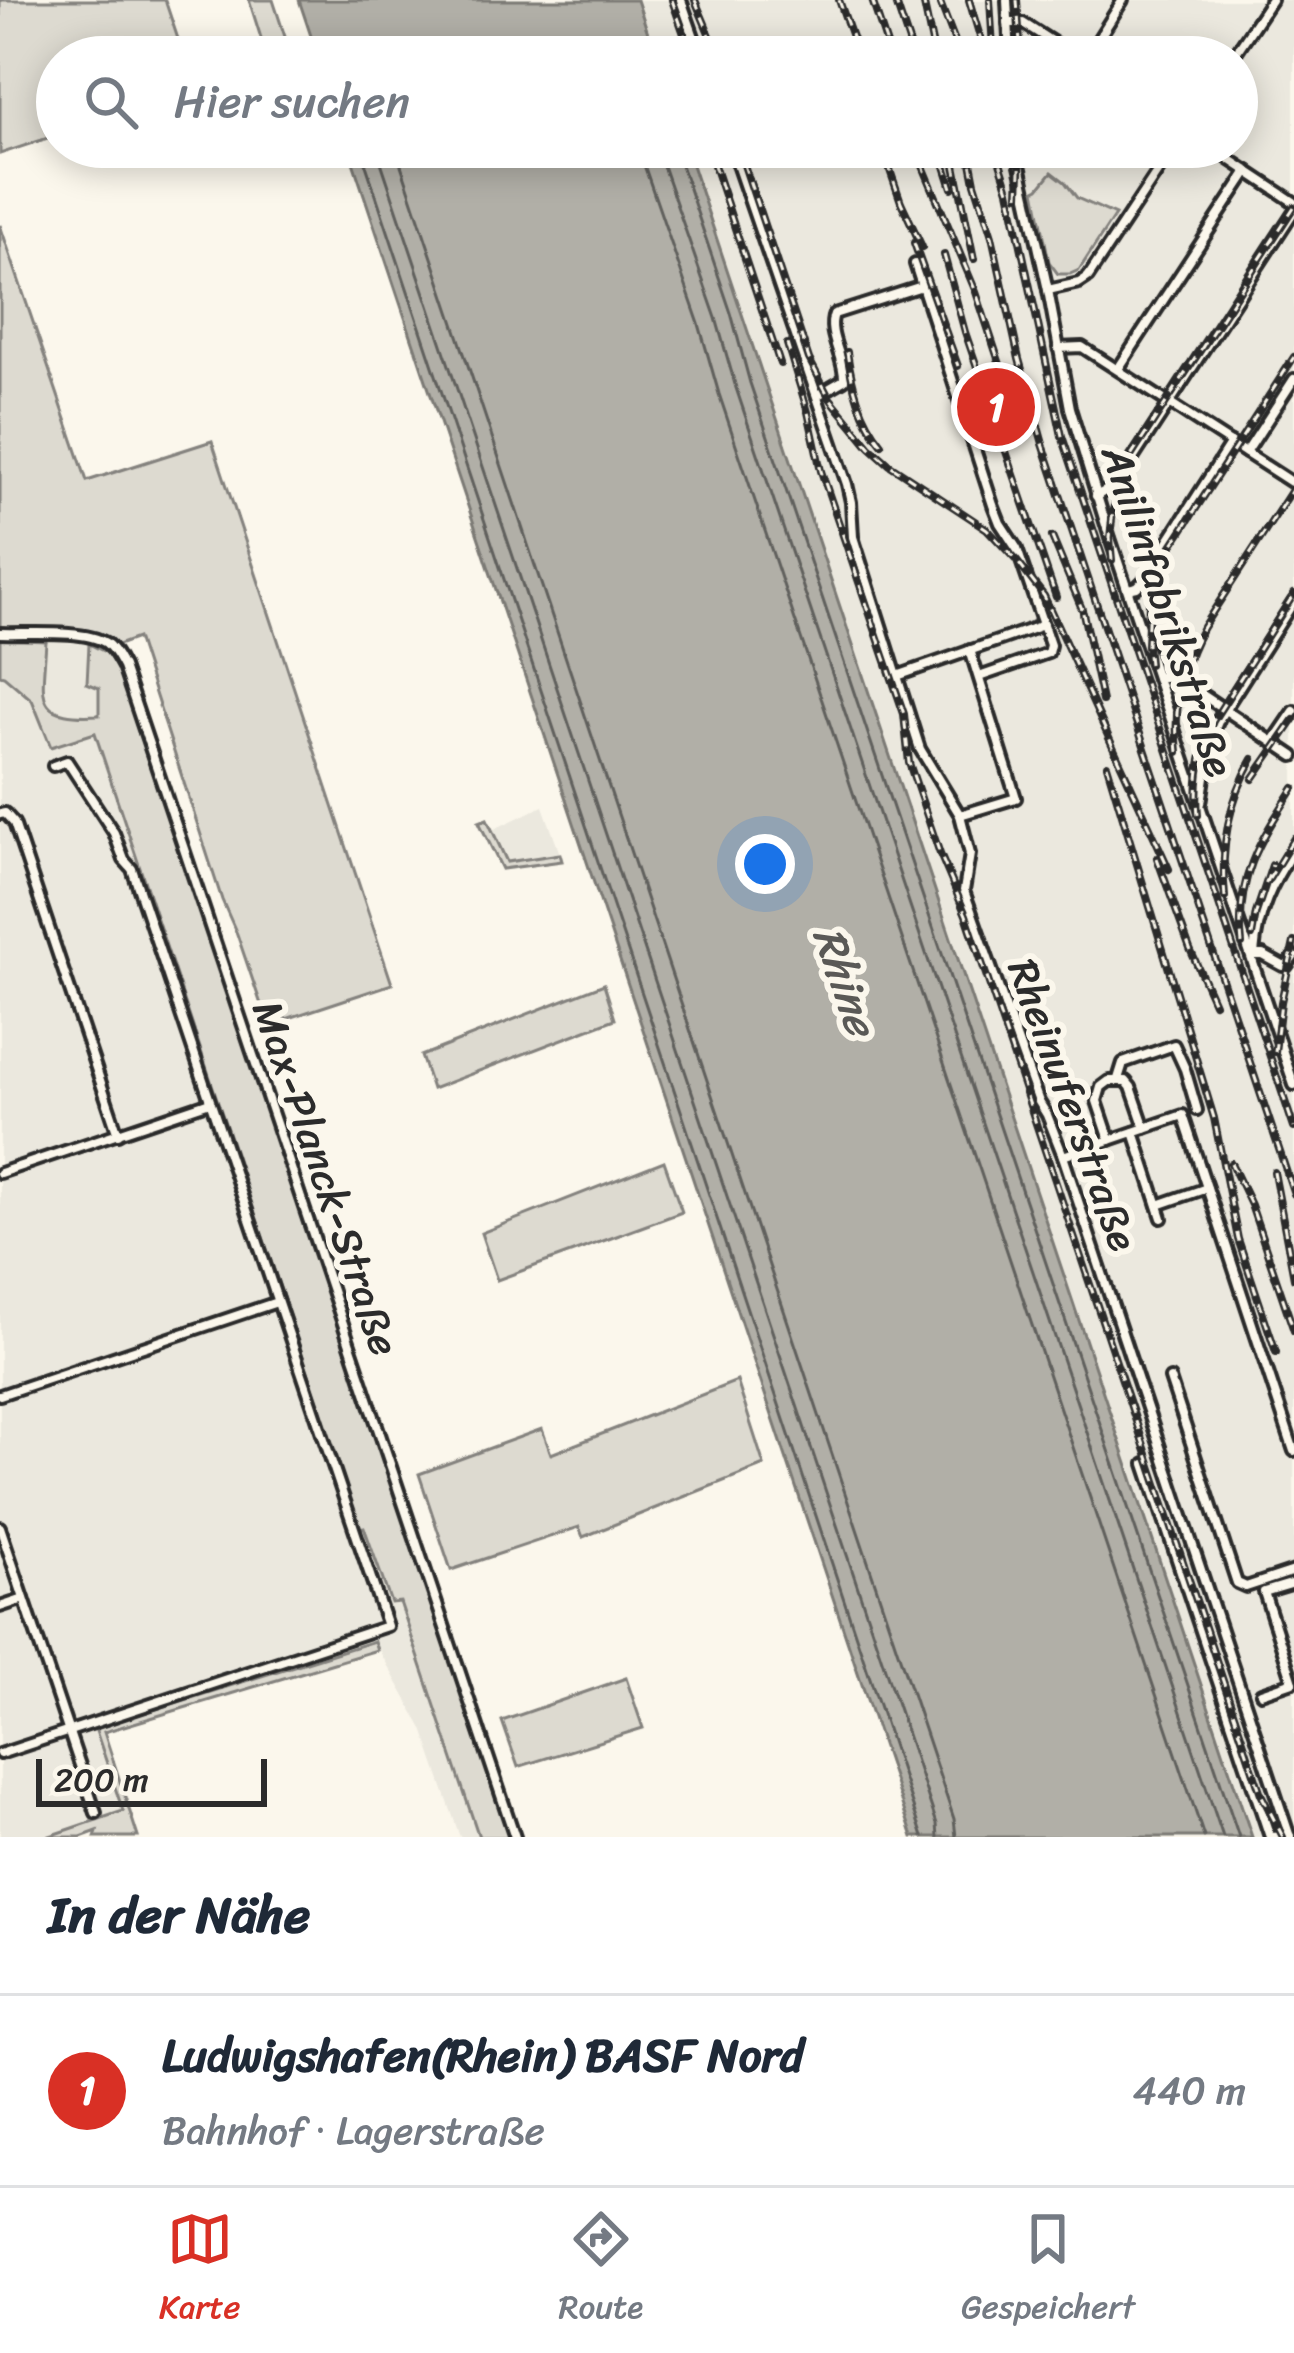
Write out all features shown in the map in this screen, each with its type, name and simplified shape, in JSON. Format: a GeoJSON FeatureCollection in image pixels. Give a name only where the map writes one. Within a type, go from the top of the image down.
{"type":"FeatureCollection","features":[{"type":"Feature","properties":{"kind":"street"},"geometry":{"type":"LineString","coordinates":[[681,0],[694,36]]}},
{"type":"Feature","properties":{"kind":"street"},"geometry":{"type":"LineString","coordinates":[[1007,0],[1009,36]]}},
{"type":"Feature","properties":{"kind":"street"},"geometry":{"type":"LineString","coordinates":[[1100,36],[1123,0]]}},
{"type":"Feature","properties":{"kind":"street"},"geometry":{"type":"LineString","coordinates":[[1247,36],[1271,0]]}},
{"type":"Feature","properties":{"kind":"street"},"geometry":{"type":"LineString","coordinates":[[1008,23],[1023,22],[1044,36]]}},
{"type":"Feature","properties":{"kind":"street","name":"Rheinuferstraße"},"geometry":{"type":"LineString","coordinates":[[738,168],[818,395],[851,502],[853,537],[920,748],[960,815],[970,854],[964,891],[1063,1156],[1290,1836]]}},
{"type":"Feature","properties":{"kind":"street","name":"Anilinfabrikstraße"},"geometry":{"type":"LineString","coordinates":[[1021,168],[1070,408],[1096,496],[1294,1085]]}},
{"type":"Feature","properties":{"kind":"street"},"geometry":{"type":"LineString","coordinates":[[1048,290],[1088,277],[1160,168]]}},
{"type":"Feature","properties":{"kind":"street"},"geometry":{"type":"LineString","coordinates":[[1243,168],[1294,202]]}},
{"type":"Feature","properties":{"kind":"street"},"geometry":{"type":"LineString","coordinates":[[1118,369],[1248,171]]}},
{"type":"Feature","properties":{"kind":"street"},"geometry":{"type":"LineString","coordinates":[[1096,496],[1116,485],[1294,211]]}},
{"type":"Feature","properties":{"kind":"street"},"geometry":{"type":"LineString","coordinates":[[915,264],[993,505],[1018,549],[1050,645],[1048,652],[979,677]]}},
{"type":"Feature","properties":{"kind":"street"},"geometry":{"type":"LineString","coordinates":[[818,395],[844,380],[831,328],[834,314],[922,286]]}},
{"type":"Feature","properties":{"kind":"street"},"geometry":{"type":"LineString","coordinates":[[1058,348],[1082,347],[1294,484]]}},
{"type":"Feature","properties":{"kind":"street"},"geometry":{"type":"LineString","coordinates":[[1246,453],[1294,379]]}},
{"type":"Feature","properties":{"kind":"street"},"geometry":{"type":"LineString","coordinates":[[1127,589],[1143,581],[1231,443]]}},
{"type":"Feature","properties":{"kind":"street"},"geometry":{"type":"LineString","coordinates":[[1201,807],[1211,738],[1224,708],[1294,601]]}},
{"type":"Feature","properties":{"kind":"street"},"geometry":{"type":"LineString","coordinates":[[897,676],[1043,625]]}},
{"type":"Feature","properties":{"kind":"street","name":"Max-Planck-Straße"},"geometry":{"type":"LineString","coordinates":[[0,633],[98,640],[112,649],[123,667],[515,1837]]}},
{"type":"Feature","properties":{"kind":"street"},"geometry":{"type":"LineString","coordinates":[[960,815],[1016,798],[970,650]]}},
{"type":"Feature","properties":{"kind":"street"},"geometry":{"type":"LineString","coordinates":[[1157,676],[1176,677],[1294,756]]}},
{"type":"Feature","properties":{"kind":"street"},"geometry":{"type":"LineString","coordinates":[[1273,742],[1294,711]]}},
{"type":"Feature","properties":{"kind":"street"},"geometry":{"type":"LineString","coordinates":[[0,1754],[387,1625],[132,868],[67,761],[53,766]]}},
{"type":"Feature","properties":{"kind":"street"},"geometry":{"type":"LineString","coordinates":[[0,814],[14,823],[118,1133]]}},
{"type":"Feature","properties":{"kind":"street"},"geometry":{"type":"LineString","coordinates":[[1294,849],[1272,883],[1257,925],[1253,955],[1263,955],[1283,967],[1294,956]]}},
{"type":"Feature","properties":{"kind":"street"},"geometry":{"type":"LineString","coordinates":[[1063,1156],[1202,1108],[1174,1045],[1123,1063],[1118,1079]]}},
{"type":"Feature","properties":{"kind":"street"},"geometry":{"type":"LineString","coordinates":[[1109,1140],[1097,1093],[1118,1079],[1131,1088],[1144,1128]]}},
{"type":"Feature","properties":{"kind":"street"},"geometry":{"type":"LineString","coordinates":[[0,1173],[210,1102]]}},
{"type":"Feature","properties":{"kind":"street"},"geometry":{"type":"LineString","coordinates":[[1183,1115],[1294,1451]]}},
{"type":"Feature","properties":{"kind":"street"},"geometry":{"type":"LineString","coordinates":[[1134,1132],[1162,1219]]}},
{"type":"Feature","properties":{"kind":"street"},"geometry":{"type":"LineString","coordinates":[[1158,1205],[1207,1188]]}},
{"type":"Feature","properties":{"kind":"street"},"geometry":{"type":"LineString","coordinates":[[0,1395],[278,1302]]}},
{"type":"Feature","properties":{"kind":"street"},"geometry":{"type":"LineString","coordinates":[[1170,1379],[1238,1583],[1263,1587],[1294,1582]]}},
{"type":"Feature","properties":{"kind":"street"},"geometry":{"type":"LineString","coordinates":[[1145,1464],[1270,1837],[1290,1836]]}},
{"type":"Feature","properties":{"kind":"street"},"geometry":{"type":"LineString","coordinates":[[0,1527],[96,1813]]}},
{"type":"Feature","properties":{"kind":"street"},"geometry":{"type":"LineString","coordinates":[[1263,1587],[1294,1571]]}},
{"type":"Feature","properties":{"kind":"street"},"geometry":{"type":"LineString","coordinates":[[1262,1693],[1293,1682],[1263,1587]]}},
{"type":"Feature","properties":{"kind":"street"},"geometry":{"type":"LineString","coordinates":[[0,1607],[24,1599]]}},
{"type":"Feature","properties":{"kind":"shaded area"},"geometry":{"type":"Polygon","coordinates":[[[0,0],[165,0],[177,36],[36,36],[36,142],[0,154],[0,0]]]}},
{"type":"Feature","properties":{"kind":"shaded area"},"geometry":{"type":"Polygon","coordinates":[[[249,0],[273,0],[285,36],[260,36],[249,0]]]}},
{"type":"Feature","properties":{"kind":"shaded area"},"geometry":{"type":"Polygon","coordinates":[[[637,0],[1294,0],[1294,1837],[1252,1837],[693,168],[1258,168],[1258,36],[649,36],[637,0]]]}},
{"type":"Feature","properties":{"kind":"shaded area"},"geometry":{"type":"Polygon","coordinates":[[[1052,172],[1077,198],[1115,215],[1079,270],[1070,274],[1058,274],[1049,262],[1035,190],[1052,172]]]}},
{"type":"Feature","properties":{"kind":"shaded area"},"geometry":{"type":"Polygon","coordinates":[[[0,225],[87,481],[212,441],[392,984],[268,1025],[137,638],[115,646],[92,632],[0,627],[0,225]]]}},
{"type":"Feature","properties":{"kind":"shaded area"},"geometry":{"type":"Polygon","coordinates":[[[0,639],[46,641],[46,700],[62,713],[99,715],[99,688],[87,683],[89,644],[107,653],[119,672],[509,1837],[479,1837],[400,1602],[391,1603],[364,1527],[360,1528],[95,733],[51,747],[32,700],[0,675],[0,639]]]}},
{"type":"Feature","properties":{"kind":"shaded area"},"geometry":{"type":"Polygon","coordinates":[[[46,641],[89,644],[87,683],[100,687],[99,716],[66,715],[48,707],[43,697],[46,641]]]}},
{"type":"Feature","properties":{"kind":"shaded area"},"geometry":{"type":"Polygon","coordinates":[[[0,675],[32,700],[51,747],[94,733],[360,1527],[364,1526],[390,1603],[399,1601],[479,1837],[460,1837],[423,1729],[374,1641],[96,1728],[123,1811],[47,1837],[0,1837],[0,675]]]}},
{"type":"Feature","properties":{"kind":"shaded area"},"geometry":{"type":"Polygon","coordinates":[[[543,806],[560,854],[507,862],[492,830],[543,806]]]}},
{"type":"Feature","properties":{"kind":"shaded area"},"geometry":{"type":"Polygon","coordinates":[[[487,819],[507,862],[560,854],[562,861],[502,869],[479,822],[487,819]]]}},
{"type":"Feature","properties":{"kind":"shaded area"},"geometry":{"type":"Polygon","coordinates":[[[604,984],[615,1019],[432,1089],[421,1056],[604,984]]]}},
{"type":"Feature","properties":{"kind":"shaded area"},"geometry":{"type":"Polygon","coordinates":[[[664,1161],[682,1212],[497,1280],[481,1233],[664,1161]]]}},
{"type":"Feature","properties":{"kind":"shaded area"},"geometry":{"type":"Polygon","coordinates":[[[737,1381],[764,1465],[583,1537],[579,1527],[451,1570],[419,1474],[542,1429],[551,1454],[737,1381]]]}},
{"type":"Feature","properties":{"kind":"shaded area"},"geometry":{"type":"Polygon","coordinates":[[[374,1641],[377,1650],[104,1732],[138,1837],[95,1837],[97,1831],[81,1837],[47,1837],[123,1811],[95,1728],[374,1641]]]}},
{"type":"Feature","properties":{"kind":"shaded area"},"geometry":{"type":"Polygon","coordinates":[[[626,1678],[643,1728],[518,1767],[502,1721],[626,1678]]]}},
{"type":"Feature","properties":{"kind":"water"},"geometry":{"type":"Polygon","coordinates":[[[299,0],[637,0],[649,36],[311,36],[299,0]]]}},
{"type":"Feature","properties":{"kind":"water","name":"Rhine"},"geometry":{"type":"Polygon","coordinates":[[[355,168],[693,168],[1252,1837],[913,1837],[355,168]]]}},
{"type":"Feature","properties":{"kind":"railway"},"geometry":{"type":"LineString","coordinates":[[672,0],[685,36]]}},
{"type":"Feature","properties":{"kind":"railway"},"geometry":{"type":"LineString","coordinates":[[695,0],[710,36]]}},
{"type":"Feature","properties":{"kind":"railway"},"geometry":{"type":"LineString","coordinates":[[839,0],[852,36]]}},
{"type":"Feature","properties":{"kind":"railway"},"geometry":{"type":"LineString","coordinates":[[872,0],[884,36]]}},
{"type":"Feature","properties":{"kind":"railway"},"geometry":{"type":"LineString","coordinates":[[895,0],[907,36]]}},
{"type":"Feature","properties":{"kind":"railway"},"geometry":{"type":"LineString","coordinates":[[923,0],[931,36]]}},
{"type":"Feature","properties":{"kind":"railway"},"geometry":{"type":"LineString","coordinates":[[939,0],[953,36]]}},
{"type":"Feature","properties":{"kind":"railway"},"geometry":{"type":"LineString","coordinates":[[969,0],[980,36]]}},
{"type":"Feature","properties":{"kind":"railway"},"geometry":{"type":"LineString","coordinates":[[990,0],[992,36]]}},
{"type":"Feature","properties":{"kind":"railway"},"geometry":{"type":"LineString","coordinates":[[1017,0],[1020,36]]}},
{"type":"Feature","properties":{"kind":"railway"},"geometry":{"type":"LineString","coordinates":[[715,168],[780,364]]}},
{"type":"Feature","properties":{"kind":"railway"},"geometry":{"type":"LineString","coordinates":[[745,168],[809,359],[829,397],[890,465],[987,529],[1044,596],[1169,869]]}},
{"type":"Feature","properties":{"kind":"railway"},"geometry":{"type":"LineString","coordinates":[[889,168],[922,247]]}},
{"type":"Feature","properties":{"kind":"railway"},"geometry":{"type":"LineString","coordinates":[[924,168],[976,292],[1022,431]]}},
{"type":"Feature","properties":{"kind":"railway"},"geometry":{"type":"LineString","coordinates":[[946,168],[952,188]]}},
{"type":"Feature","properties":{"kind":"railway"},"geometry":{"type":"LineString","coordinates":[[956,168],[974,259]]}},
{"type":"Feature","properties":{"kind":"railway"},"geometry":{"type":"LineString","coordinates":[[972,168],[1043,444],[1294,1194]]}},
{"type":"Feature","properties":{"kind":"railway"},"geometry":{"type":"LineString","coordinates":[[1002,168],[1062,436],[1294,1128]]}},
{"type":"Feature","properties":{"kind":"railway"},"geometry":{"type":"LineString","coordinates":[[1019,195],[1020,168]]}},
{"type":"Feature","properties":{"kind":"railway"},"geometry":{"type":"LineString","coordinates":[[1112,560],[1113,510],[1128,461],[1294,207]]}},
{"type":"Feature","properties":{"kind":"railway"},"geometry":{"type":"LineString","coordinates":[[914,243],[958,366]]}},
{"type":"Feature","properties":{"kind":"railway"},"geometry":{"type":"LineString","coordinates":[[944,255],[965,332],[1056,597]]}},
{"type":"Feature","properties":{"kind":"railway"},"geometry":{"type":"LineString","coordinates":[[787,344],[821,471],[904,714],[909,763],[966,915],[1261,1794],[1283,1837]]}},
{"type":"Feature","properties":{"kind":"railway"},"geometry":{"type":"LineString","coordinates":[[847,352],[858,401],[882,444]]}},
{"type":"Feature","properties":{"kind":"railway"},"geometry":{"type":"LineString","coordinates":[[1149,664],[1149,603],[1166,555],[1294,357]]}},
{"type":"Feature","properties":{"kind":"railway"},"geometry":{"type":"LineString","coordinates":[[1178,752],[1180,687],[1195,642],[1294,487]]}},
{"type":"Feature","properties":{"kind":"railway"},"geometry":{"type":"LineString","coordinates":[[1052,537],[1082,609]]}},
{"type":"Feature","properties":{"kind":"railway"},"geometry":{"type":"LineString","coordinates":[[1198,815],[1200,767],[1213,721],[1294,594]]}},
{"type":"Feature","properties":{"kind":"railway"},"geometry":{"type":"LineString","coordinates":[[1083,613],[1102,701]]}},
{"type":"Feature","properties":{"kind":"railway"},"geometry":{"type":"LineString","coordinates":[[1253,779],[1294,720]]}},
{"type":"Feature","properties":{"kind":"railway"},"geometry":{"type":"LineString","coordinates":[[1225,897],[1228,826],[1253,759]]}},
{"type":"Feature","properties":{"kind":"railway"},"geometry":{"type":"LineString","coordinates":[[1107,765],[1214,1118],[1238,1239],[1276,1352]]}},
{"type":"Feature","properties":{"kind":"railway"},"geometry":{"type":"LineString","coordinates":[[1242,944],[1246,880],[1270,826],[1294,788]]}},
{"type":"Feature","properties":{"kind":"railway"},"geometry":{"type":"LineString","coordinates":[[1269,879],[1294,838]]}},
{"type":"Feature","properties":{"kind":"railway"},"geometry":{"type":"LineString","coordinates":[[1157,858],[1214,1003]]}},
{"type":"Feature","properties":{"kind":"railway"},"geometry":{"type":"LineString","coordinates":[[1252,936],[1272,865]]}},
{"type":"Feature","properties":{"kind":"railway"},"geometry":{"type":"LineString","coordinates":[[1275,1052],[1294,942]]}},
{"type":"Feature","properties":{"kind":"railway"},"geometry":{"type":"LineString","coordinates":[[1231,1163],[1251,1205],[1294,1331]]}},
{"type":"Feature","properties":{"kind":"railway"},"geometry":{"type":"LineString","coordinates":[[1274,1172],[1294,1278]]}},
{"type":"Feature","properties":{"kind":"place","name":"Ludwigshafen(Rhein) BASF Nord"},"geometry":{"type":"Point","coordinates":[996,407]}}]}
